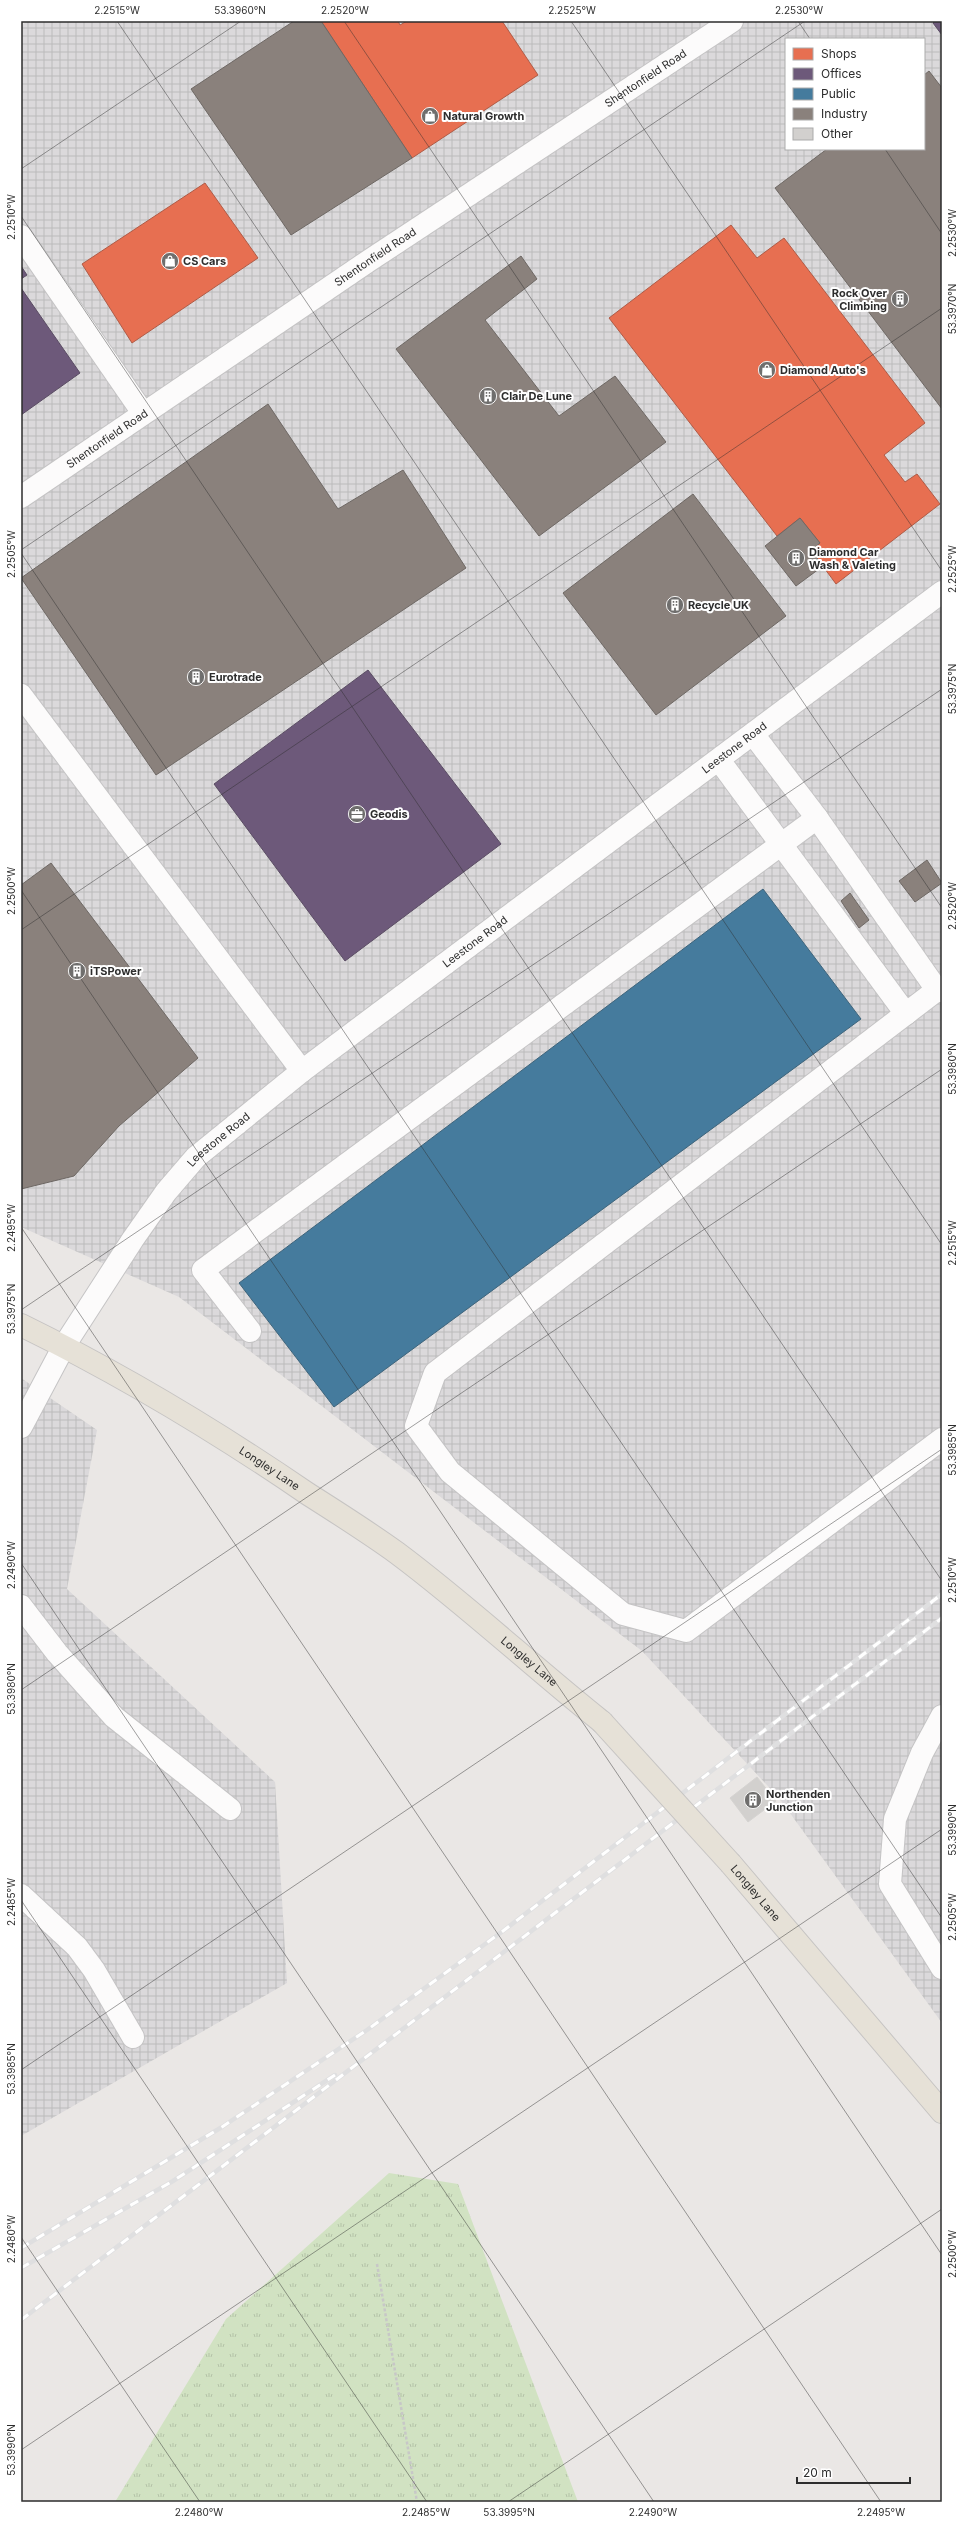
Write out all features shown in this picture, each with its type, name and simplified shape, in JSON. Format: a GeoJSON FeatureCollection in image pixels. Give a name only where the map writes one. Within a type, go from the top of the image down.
{"type":"FeatureCollection","features":[{"type":"Feature","properties":{"kind":"main road","name":"Longley Lane"},"geometry":{"type":"LineString","coordinates":[[21,1325],[64,1346],[140,1387],[223,1436],[396,1552],[469,1610],[527,1662],[602,1722],[731,1864],[942,2112]]}},
{"type":"Feature","properties":{"kind":"street","name":"Shentonfield Road"},"geometry":{"type":"LineString","coordinates":[[21,497],[143,413],[732,21]]}},
{"type":"Feature","properties":{"kind":"street"},"geometry":{"type":"LineString","coordinates":[[21,236],[143,413]]}},
{"type":"Feature","properties":{"kind":"street","name":"Leestone Road"},"geometry":{"type":"LineString","coordinates":[[21,1427],[64,1346],[133,1239],[166,1192],[196,1157],[302,1071],[942,592]]}},
{"type":"Feature","properties":{"kind":"street"},"geometry":{"type":"LineString","coordinates":[[21,695],[302,1071]]}},
{"type":"Feature","properties":{"kind":"street"},"geometry":{"type":"LineString","coordinates":[[753,734],[817,818],[940,990],[906,1014],[435,1373],[416,1426],[450,1472],[623,1614],[686,1631],[942,1439]]}},
{"type":"Feature","properties":{"kind":"street"},"geometry":{"type":"LineString","coordinates":[[719,760],[906,1014]]}},
{"type":"Feature","properties":{"kind":"street"},"geometry":{"type":"LineString","coordinates":[[250,1331],[203,1270],[781,843],[817,818]]}},
{"type":"Feature","properties":{"kind":"street"},"geometry":{"type":"LineString","coordinates":[[21,1606],[58,1653],[114,1718],[230,1809]]}},
{"type":"Feature","properties":{"kind":"street"},"geometry":{"type":"LineString","coordinates":[[942,1716],[922,1753],[895,1819],[890,1884],[942,1968]]}},
{"type":"Feature","properties":{"kind":"street"},"geometry":{"type":"LineString","coordinates":[[21,1895],[77,1947],[94,1970],[133,2037]]}},
{"type":"Feature","properties":{"kind":"path"},"geometry":{"type":"LineString","coordinates":[[648,813],[710,896]]}},
{"type":"Feature","properties":{"kind":"path"},"geometry":{"type":"LineString","coordinates":[[377,2264],[417,2502]]}},
{"type":"Feature","properties":{"kind":"shaded area"},"geometry":{"type":"Polygon","coordinates":[[[27,21],[942,21],[942,2023],[779,1798],[642,1651],[179,1297],[21,1227],[21,26],[27,21]]]}},
{"type":"Feature","properties":{"kind":"shaded area"},"geometry":{"type":"Polygon","coordinates":[[[21,1378],[97,1430],[67,1589],[275,1782],[287,1983],[21,2136],[21,1378]]]}},
{"type":"Feature","properties":{"kind":"green space"},"geometry":{"type":"Polygon","coordinates":[[[389,2173],[458,2184],[578,2502],[115,2502],[226,2319],[389,2173]]]}},
{"type":"Feature","properties":{"kind":"building: Shops","name":"Natural Growth"},"geometry":{"type":"Polygon","coordinates":[[[321,21],[398,21],[400,25],[407,21],[502,21],[538,75],[412,158],[321,21]]]}},
{"type":"Feature","properties":{"kind":"building: Shops","name":"CS Cars"},"geometry":{"type":"Polygon","coordinates":[[[205,183],[258,258],[132,343],[82,264],[205,183]]]}},
{"type":"Feature","properties":{"kind":"building: Shops","name":"Diamond Auto's"},"geometry":{"type":"Polygon","coordinates":[[[731,225],[757,258],[784,238],[925,423],[884,455],[905,482],[917,474],[940,504],[836,584],[811,550],[820,543],[800,518],[777,536],[609,318],[731,225]]]}},
{"type":"Feature","properties":{"kind":"building: Offices"},"geometry":{"type":"Polygon","coordinates":[[[935,21],[942,21],[942,35],[933,23],[935,21]]]}},
{"type":"Feature","properties":{"kind":"building: Offices"},"geometry":{"type":"Polygon","coordinates":[[[21,266],[27,275],[21,279],[21,266]]]}},
{"type":"Feature","properties":{"kind":"building: Offices"},"geometry":{"type":"Polygon","coordinates":[[[21,288],[80,373],[21,415],[21,288]]]}},
{"type":"Feature","properties":{"kind":"building: Offices","name":"Geodis"},"geometry":{"type":"Polygon","coordinates":[[[368,670],[501,844],[345,961],[214,784],[368,670]]]}},
{"type":"Feature","properties":{"kind":"building: Public"},"geometry":{"type":"Polygon","coordinates":[[[763,889],[861,1019],[334,1407],[239,1283],[763,889]]]}},
{"type":"Feature","properties":{"kind":"building: Industry"},"geometry":{"type":"Polygon","coordinates":[[[294,21],[321,21],[412,158],[291,235],[191,89],[294,21]]]}},
{"type":"Feature","properties":{"kind":"building: Industry","name":"Rock Over Climbing"},"geometry":{"type":"Polygon","coordinates":[[[929,71],[942,88],[942,409],[775,188],[826,150],[925,150],[925,74],[929,71]]]}},
{"type":"Feature","properties":{"kind":"building: Industry","name":"Clair De Lune"},"geometry":{"type":"Polygon","coordinates":[[[521,256],[537,279],[485,320],[559,416],[615,376],[666,442],[539,536],[396,349],[521,256]]]}},
{"type":"Feature","properties":{"kind":"building: Industry","name":"Eurotrade"},"geometry":{"type":"Polygon","coordinates":[[[268,404],[338,509],[403,470],[466,568],[156,775],[21,578],[268,404]]]}},
{"type":"Feature","properties":{"kind":"building: Industry","name":"Recycle UK"},"geometry":{"type":"Polygon","coordinates":[[[693,494],[786,616],[656,715],[563,593],[693,494]]]}},
{"type":"Feature","properties":{"kind":"building: Industry","name":"Diamond Car Wash & Valeting"},"geometry":{"type":"Polygon","coordinates":[[[800,518],[820,543],[811,550],[823,566],[796,586],[765,546],[800,518]]]}},
{"type":"Feature","properties":{"kind":"building: Industry"},"geometry":{"type":"Polygon","coordinates":[[[927,860],[942,883],[915,902],[899,881],[927,860]]]}},
{"type":"Feature","properties":{"kind":"building: Industry","name":"iTSPower"},"geometry":{"type":"Polygon","coordinates":[[[51,863],[198,1058],[119,1126],[74,1176],[21,1189],[21,885],[51,863]]]}},
{"type":"Feature","properties":{"kind":"building: Industry"},"geometry":{"type":"Polygon","coordinates":[[[850,893],[869,920],[859,928],[841,901],[850,893]]]}},
{"type":"Feature","properties":{"kind":"building: Other","name":"Northenden Junction"},"geometry":{"type":"Polygon","coordinates":[[[757,1777],[776,1801],[748,1822],[730,1798],[757,1777]]]}},
{"type":"Feature","properties":{"kind":"railway"},"geometry":{"type":"LineString","coordinates":[[21,2248],[222,2127],[367,2030],[503,1931],[942,1594]]}},
{"type":"Feature","properties":{"kind":"railway"},"geometry":{"type":"LineString","coordinates":[[21,2320],[942,1618]]}},
{"type":"Feature","properties":{"kind":"railway"},"geometry":{"type":"LineString","coordinates":[[21,2268],[173,2181],[335,2075]]}},
{"type":"Feature","properties":{"kind":"place","name":"Natural Growth"},"geometry":{"type":"Point","coordinates":[430,116]}},
{"type":"Feature","properties":{"kind":"place","name":"CS Cars"},"geometry":{"type":"Point","coordinates":[170,261]}},
{"type":"Feature","properties":{"kind":"place","name":"Rock Over Climbing"},"geometry":{"type":"Point","coordinates":[900,299]}},
{"type":"Feature","properties":{"kind":"place","name":"Diamond Auto's"},"geometry":{"type":"Point","coordinates":[767,370]}},
{"type":"Feature","properties":{"kind":"place","name":"Clair De Lune"},"geometry":{"type":"Point","coordinates":[488,396]}},
{"type":"Feature","properties":{"kind":"place","name":"Diamond Car Wash & Valeting"},"geometry":{"type":"Point","coordinates":[796,558]}},
{"type":"Feature","properties":{"kind":"place","name":"Recycle UK"},"geometry":{"type":"Point","coordinates":[675,605]}},
{"type":"Feature","properties":{"kind":"place","name":"Eurotrade"},"geometry":{"type":"Point","coordinates":[196,677]}},
{"type":"Feature","properties":{"kind":"place","name":"Geodis"},"geometry":{"type":"Point","coordinates":[357,814]}},
{"type":"Feature","properties":{"kind":"place","name":"iTSPower"},"geometry":{"type":"Point","coordinates":[77,971]}},
{"type":"Feature","properties":{"kind":"place","name":"Northenden Junction"},"geometry":{"type":"Point","coordinates":[753,1800]}}]}
